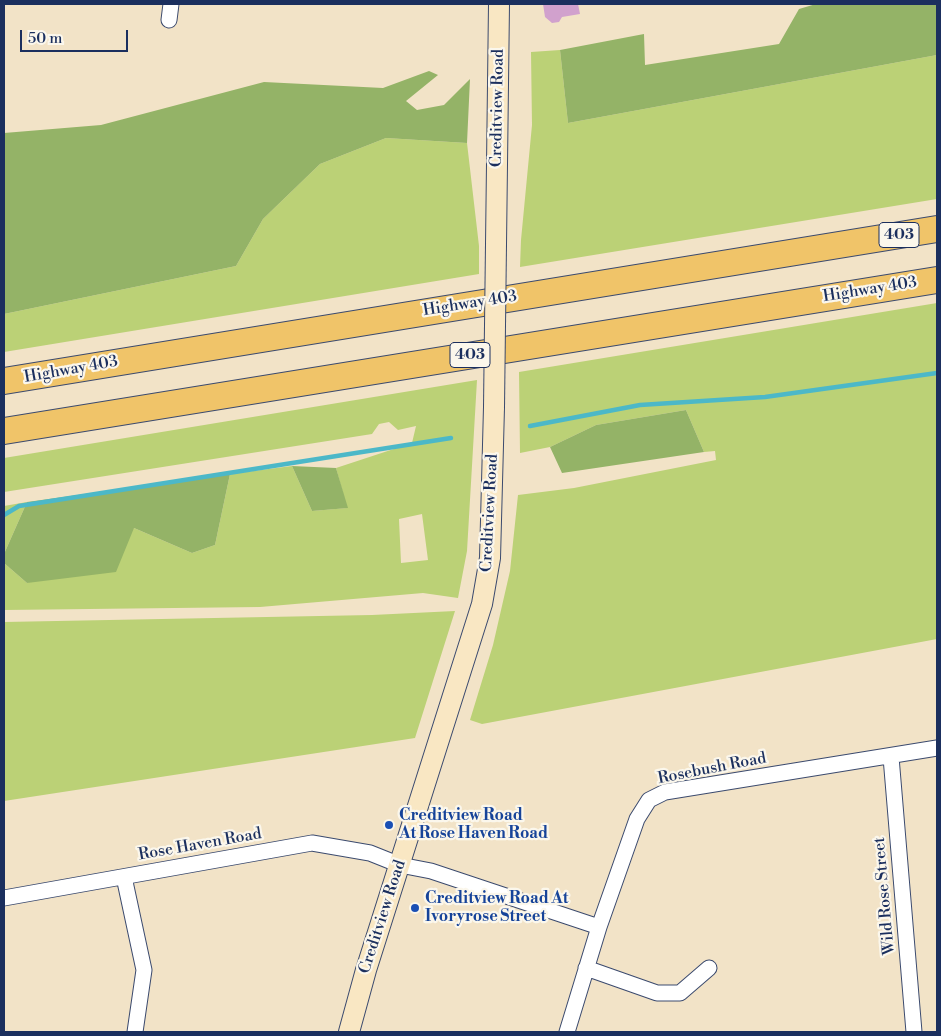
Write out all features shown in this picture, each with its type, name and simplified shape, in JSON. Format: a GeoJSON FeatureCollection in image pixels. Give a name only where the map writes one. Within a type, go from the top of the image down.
{"type":"FeatureCollection","features":[{"type":"Feature","properties":{"kind":"highway","name":"Highway 403"},"geometry":{"type":"LineString","coordinates":[[4,381],[937,229]]}},
{"type":"Feature","properties":{"kind":"highway","name":"Highway 403"},"geometry":{"type":"LineString","coordinates":[[4,431],[937,280]]}},
{"type":"Feature","properties":{"kind":"main road","name":"Creditview Road"},"geometry":{"type":"LineString","coordinates":[[349,1032],[366,970],[482,604],[490,558],[500,4]]}},
{"type":"Feature","properties":{"kind":"street"},"geometry":{"type":"LineString","coordinates":[[169,20],[171,4]]}},
{"type":"Feature","properties":{"kind":"street","name":"Rosebush Road"},"geometry":{"type":"LineString","coordinates":[[566,1032],[599,927],[637,819],[649,800],[665,792],[891,757],[937,748]]}},
{"type":"Feature","properties":{"kind":"street","name":"Wild Rose Street"},"geometry":{"type":"LineString","coordinates":[[891,757],[914,1032]]}},
{"type":"Feature","properties":{"kind":"street","name":"Rose Haven Road"},"geometry":{"type":"LineString","coordinates":[[4,898],[312,843],[370,853],[400,865],[432,871],[599,927]]}},
{"type":"Feature","properties":{"kind":"street"},"geometry":{"type":"LineString","coordinates":[[124,877],[144,970],[135,1032]]}},
{"type":"Feature","properties":{"kind":"street"},"geometry":{"type":"LineString","coordinates":[[586,968],[657,993],[680,993],[709,968]]}},
{"type":"Feature","properties":{"kind":"green space"},"geometry":{"type":"Polygon","coordinates":[[[816,4],[937,4],[937,55],[568,123],[560,50],[644,34],[645,65],[779,44],[799,9],[816,4]]]}},
{"type":"Feature","properties":{"kind":"green space"},"geometry":{"type":"Polygon","coordinates":[[[560,50],[568,123],[937,55],[937,199],[520,267],[532,125],[531,52],[560,50]]]}},
{"type":"Feature","properties":{"kind":"green space"},"geometry":{"type":"Polygon","coordinates":[[[429,71],[438,75],[406,101],[417,110],[444,105],[470,79],[467,143],[386,138],[320,164],[263,219],[236,266],[4,314],[4,133],[101,125],[264,82],[383,88],[429,71]]]}},
{"type":"Feature","properties":{"kind":"green space"},"geometry":{"type":"Polygon","coordinates":[[[386,138],[467,143],[479,246],[479,274],[4,352],[4,314],[236,266],[263,219],[320,164],[386,138]]]}},
{"type":"Feature","properties":{"kind":"green space"},"geometry":{"type":"Polygon","coordinates":[[[937,303],[937,639],[482,724],[470,720],[493,645],[510,571],[518,495],[574,488],[716,460],[715,451],[704,452],[686,410],[596,425],[550,447],[520,453],[519,372],[937,303]]]}},
{"type":"Feature","properties":{"kind":"green space"},"geometry":{"type":"Polygon","coordinates":[[[477,380],[467,551],[458,598],[423,593],[260,607],[4,610],[4,563],[27,583],[134,528],[192,553],[215,545],[230,474],[292,466],[312,511],[347,508],[336,468],[412,443],[416,426],[398,430],[389,422],[379,424],[372,434],[4,492],[4,458],[477,380]],[[422,514],[399,519],[401,563],[428,560],[422,514]]]}},
{"type":"Feature","properties":{"kind":"green space"},"geometry":{"type":"Polygon","coordinates":[[[686,410],[704,452],[562,473],[550,447],[596,425],[686,410]]]}},
{"type":"Feature","properties":{"kind":"green space"},"geometry":{"type":"Polygon","coordinates":[[[292,466],[336,468],[348,508],[312,511],[292,466]]]}},
{"type":"Feature","properties":{"kind":"green space"},"geometry":{"type":"Polygon","coordinates":[[[230,474],[215,545],[192,553],[134,528],[116,572],[27,583],[4,563],[4,554],[27,502],[230,474]]]}},
{"type":"Feature","properties":{"kind":"green space"},"geometry":{"type":"Polygon","coordinates":[[[27,502],[4,554],[4,506],[27,502]]]}},
{"type":"Feature","properties":{"kind":"green space"},"geometry":{"type":"Polygon","coordinates":[[[455,611],[415,738],[4,801],[4,622],[372,615],[455,611]]]}},
{"type":"Feature","properties":{"kind":"building"},"geometry":{"type":"Polygon","coordinates":[[[543,4],[578,4],[580,14],[562,17],[559,22],[552,23],[545,17],[543,4]]]}},
{"type":"Feature","properties":{"kind":"waterway"},"geometry":{"type":"LineString","coordinates":[[530,426],[640,405],[765,397],[937,373]]}},
{"type":"Feature","properties":{"kind":"waterway"},"geometry":{"type":"LineString","coordinates":[[4,515],[19,506],[451,438]]}},
{"type":"Feature","properties":{"kind":"place","name":"Creditview Road At Rose Haven Road"},"geometry":{"type":"Point","coordinates":[389,825]}},
{"type":"Feature","properties":{"kind":"place","name":"Creditview Road At Ivoryrose Street"},"geometry":{"type":"Point","coordinates":[415,908]}}]}
